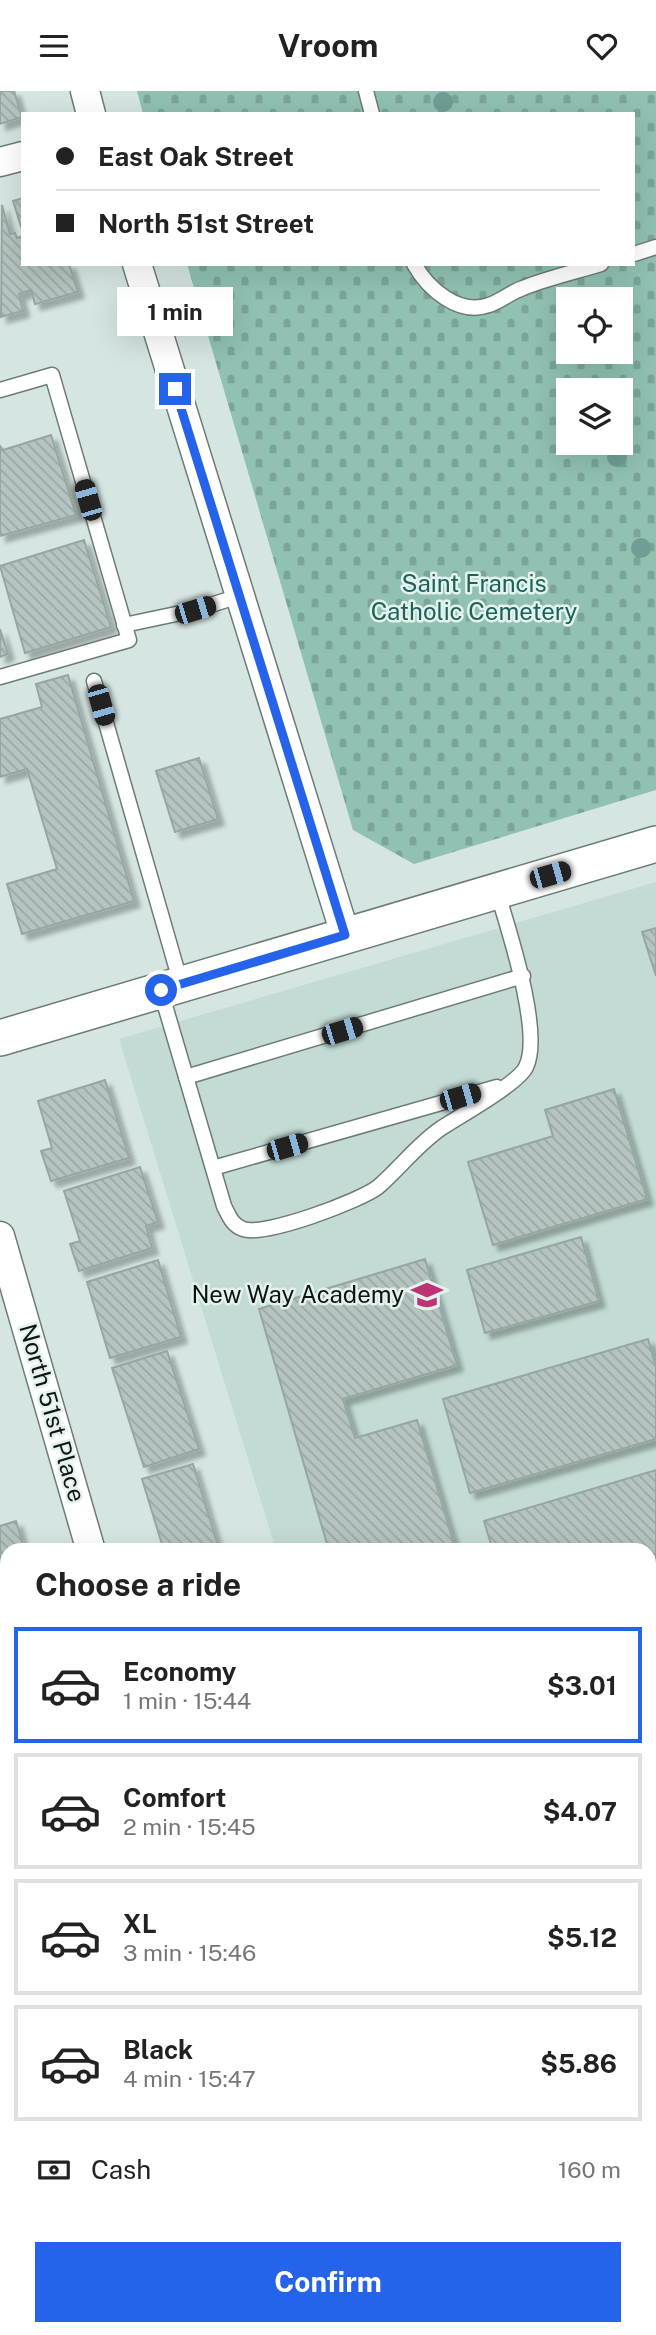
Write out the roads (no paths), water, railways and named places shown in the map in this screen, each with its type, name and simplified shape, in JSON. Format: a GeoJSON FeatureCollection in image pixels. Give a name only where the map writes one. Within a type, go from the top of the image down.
{"type":"FeatureCollection","features":[{"type":"Feature","properties":{"kind":"street"},"geometry":{"type":"LineString","coordinates":[[85,91],[90,112]]}},
{"type":"Feature","properties":{"kind":"street"},"geometry":{"type":"LineString","coordinates":[[0,162],[21,157]]}},
{"type":"Feature","properties":{"kind":"street"},"geometry":{"type":"LineString","coordinates":[[138,266],[345,935]]}},
{"type":"Feature","properties":{"kind":"street"},"geometry":{"type":"LineString","coordinates":[[0,1038],[656,844]]}},
{"type":"Feature","properties":{"kind":"street","name":"North 51st Place"},"geometry":{"type":"LineString","coordinates":[[0,1236],[89,1543]]}},
{"type":"Feature","properties":{"kind":"lane"},"geometry":{"type":"LineString","coordinates":[[366,91],[371,112]]}},
{"type":"Feature","properties":{"kind":"lane"},"geometry":{"type":"LineString","coordinates":[[635,254],[656,247]]}},
{"type":"Feature","properties":{"kind":"lane"},"geometry":{"type":"LineString","coordinates":[[416,266],[439,294],[452,302],[477,307],[489,306],[521,288],[594,266]]}},
{"type":"Feature","properties":{"kind":"lane"},"geometry":{"type":"LineString","coordinates":[[0,390],[52,375],[129,640],[0,677]]}},
{"type":"Feature","properties":{"kind":"lane"},"geometry":{"type":"LineString","coordinates":[[124,625],[195,610],[239,596]]}},
{"type":"Feature","properties":{"kind":"lane"},"geometry":{"type":"LineString","coordinates":[[94,681],[171,987],[186,1077],[224,1206],[233,1224],[245,1231],[299,1222],[376,1188],[437,1131],[510,1083],[526,1069],[530,1050],[523,976],[497,890]]}},
{"type":"Feature","properties":{"kind":"lane"},"geometry":{"type":"LineString","coordinates":[[186,1077],[523,976]]}},
{"type":"Feature","properties":{"kind":"lane"},"geometry":{"type":"LineString","coordinates":[[213,1168],[510,1083]]}},
{"type":"Feature","properties":{"kind":"place","name":"New Way Academy"},"geometry":{"type":"Point","coordinates":[427,1295]}},
{"type":"Feature","properties":{"kind":"park label","name":"Saint Francis Catholic Cemetery"},"geometry":{"type":"Point","coordinates":[474,598]}}]}
